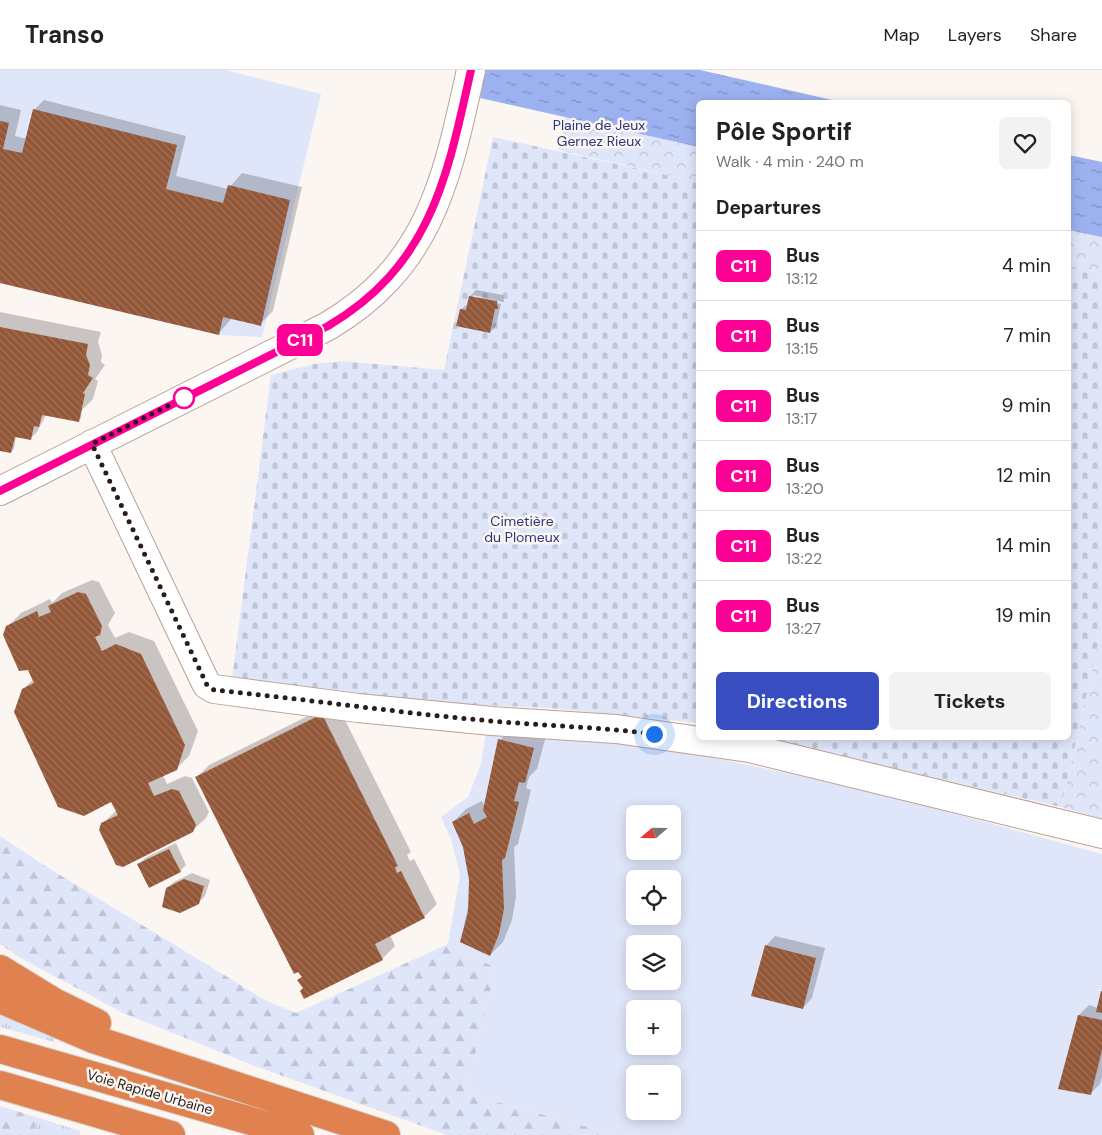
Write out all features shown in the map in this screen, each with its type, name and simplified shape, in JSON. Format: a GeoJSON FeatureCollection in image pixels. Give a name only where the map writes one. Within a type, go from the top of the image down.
{"type":"FeatureCollection","features":[{"type":"Feature","properties":{"kind":"highway"},"geometry":{"type":"LineString","coordinates":[[0,969],[72,1011],[242,1088]]}},
{"type":"Feature","properties":{"kind":"highway"},"geometry":{"type":"LineString","coordinates":[[0,999],[92,1039],[386,1135]]}},
{"type":"Feature","properties":{"kind":"highway","name":"Voie Rapide Urbaine"},"geometry":{"type":"LineString","coordinates":[[0,1049],[300,1135]]}},
{"type":"Feature","properties":{"kind":"highway"},"geometry":{"type":"LineString","coordinates":[[0,1086],[171,1135]]}},
{"type":"Feature","properties":{"kind":"street"},"geometry":{"type":"LineString","coordinates":[[0,491],[328,326],[353,311],[371,296],[404,260],[426,226],[436,205],[468,82]]}},
{"type":"Feature","properties":{"kind":"street"},"geometry":{"type":"LineString","coordinates":[[92,444],[202,675],[207,685],[214,690],[358,708],[492,721],[616,729],[749,748],[1102,834]]}},
{"type":"Feature","properties":{"kind":"green space"},"geometry":{"type":"Polygon","coordinates":[[[0,70],[225,70],[321,94],[262,337],[219,335],[0,283],[0,70]]]}},
{"type":"Feature","properties":{"kind":"green space","name":"Plaine de Jeux Gernez Rieux"},"geometry":{"type":"Polygon","coordinates":[[[568,99],[696,128],[696,181],[558,150],[568,99]]]}},
{"type":"Feature","properties":{"kind":"green space","name":"Cimetière du Plomeux"},"geometry":{"type":"Polygon","coordinates":[[[493,137],[696,181],[696,723],[549,708],[389,701],[232,679],[271,375],[314,364],[342,361],[444,370],[493,137]]]}},
{"type":"Feature","properties":{"kind":"green space"},"geometry":{"type":"Polygon","coordinates":[[[1071,215],[1102,223],[1102,273],[1071,266],[1071,215]]]}},
{"type":"Feature","properties":{"kind":"green space"},"geometry":{"type":"Polygon","coordinates":[[[1071,266],[1102,273],[1102,628],[1061,807],[773,740],[1071,740],[1071,266]]]}},
{"type":"Feature","properties":{"kind":"green space"},"geometry":{"type":"Polygon","coordinates":[[[1102,628],[1102,819],[1061,807],[1102,628]]]}},
{"type":"Feature","properties":{"kind":"green space"},"geometry":{"type":"Polygon","coordinates":[[[487,726],[686,752],[869,790],[1102,854],[1102,1135],[617,1135],[466,1093],[496,968],[448,944],[460,875],[451,839],[441,817],[468,797],[481,764],[487,726]]]}},
{"type":"Feature","properties":{"kind":"green space"},"geometry":{"type":"Polygon","coordinates":[[[0,836],[50,869],[265,1000],[296,1013],[448,944],[496,968],[466,1093],[617,1135],[447,1135],[255,1066],[123,1013],[17,956],[0,944],[0,836]]]}},
{"type":"Feature","properties":{"kind":"green space"},"geometry":{"type":"Polygon","coordinates":[[[0,1006],[54,1033],[54,1042],[0,1027],[0,1006]]]}},
{"type":"Feature","properties":{"kind":"green space"},"geometry":{"type":"Polygon","coordinates":[[[0,1106],[36,1117],[34,1135],[0,1135],[0,1106]]]}},
{"type":"Feature","properties":{"kind":"green space"},"geometry":{"type":"Polygon","coordinates":[[[36,1117],[80,1131],[80,1135],[34,1135],[36,1117]]]}},
{"type":"Feature","properties":{"kind":"water"},"geometry":{"type":"Polygon","coordinates":[[[486,70],[700,70],[832,100],[696,100],[696,146],[480,98],[486,70]]]}},
{"type":"Feature","properties":{"kind":"water"},"geometry":{"type":"Polygon","coordinates":[[[1071,155],[1102,162],[1102,237],[1071,230],[1071,155]]]}},
{"type":"Feature","properties":{"kind":"building"},"geometry":{"type":"Polygon","coordinates":[[[33,109],[177,145],[166,189],[223,203],[228,185],[290,200],[261,326],[223,317],[219,335],[0,283],[0,121],[9,123],[3,149],[22,153],[33,109]]]}},
{"type":"Feature","properties":{"kind":"building"},"geometry":{"type":"Polygon","coordinates":[[[469,296],[497,301],[498,309],[495,309],[490,333],[456,326],[460,309],[466,310],[469,296]]]}},
{"type":"Feature","properties":{"kind":"building"},"geometry":{"type":"Polygon","coordinates":[[[0,327],[88,344],[86,355],[90,365],[88,375],[93,378],[83,393],[85,394],[79,422],[42,415],[39,427],[34,426],[31,440],[15,437],[11,453],[0,451],[0,327]]]}},
{"type":"Feature","properties":{"kind":"building"},"geometry":{"type":"Polygon","coordinates":[[[78,592],[86,594],[102,626],[100,635],[95,637],[102,651],[116,644],[141,654],[185,745],[177,770],[148,783],[154,796],[172,789],[179,791],[196,825],[193,832],[123,867],[116,865],[99,830],[101,823],[118,815],[111,802],[84,816],[58,807],[14,712],[22,689],[34,683],[28,670],[19,671],[3,635],[6,626],[37,611],[39,617],[51,612],[48,606],[78,592]]]}},
{"type":"Feature","properties":{"kind":"building"},"geometry":{"type":"Polygon","coordinates":[[[322,714],[398,866],[395,867],[397,873],[401,871],[425,918],[375,944],[383,960],[304,999],[300,991],[303,988],[297,980],[302,977],[298,972],[294,974],[195,777],[322,714]]]}},
{"type":"Feature","properties":{"kind":"building"},"geometry":{"type":"Polygon","coordinates":[[[498,739],[534,748],[525,783],[519,782],[514,801],[519,802],[505,858],[502,860],[504,909],[499,934],[490,956],[460,942],[468,912],[469,880],[463,847],[452,822],[469,813],[474,824],[487,817],[483,810],[498,739]]]}},
{"type":"Feature","properties":{"kind":"building"},"geometry":{"type":"Polygon","coordinates":[[[169,849],[181,872],[149,888],[137,864],[169,849]]]}},
{"type":"Feature","properties":{"kind":"building"},"geometry":{"type":"Polygon","coordinates":[[[184,879],[204,886],[199,904],[180,913],[162,907],[166,888],[184,879]]]}},
{"type":"Feature","properties":{"kind":"building"},"geometry":{"type":"Polygon","coordinates":[[[765,945],[816,958],[803,1009],[751,996],[765,945]]]}},
{"type":"Feature","properties":{"kind":"building"},"geometry":{"type":"Polygon","coordinates":[[[1102,991],[1102,1013],[1096,1012],[1102,991]]]}},
{"type":"Feature","properties":{"kind":"building"},"geometry":{"type":"Polygon","coordinates":[[[1078,1015],[1102,1020],[1102,1050],[1091,1095],[1058,1089],[1078,1015]]]}},
{"type":"Feature","properties":{"kind":"bus line","name":"C11"},"geometry":{"type":"LineString","coordinates":[[0,491],[328,326],[359,307],[393,274],[404,260],[416,244],[436,205],[452,150],[471,70]]}},
{"type":"Feature","properties":{"kind":"route"},"geometry":{"type":"LineString","coordinates":[[184,398],[92,444],[207,685],[214,690],[358,708],[492,721],[616,729],[654,734]]}}]}
